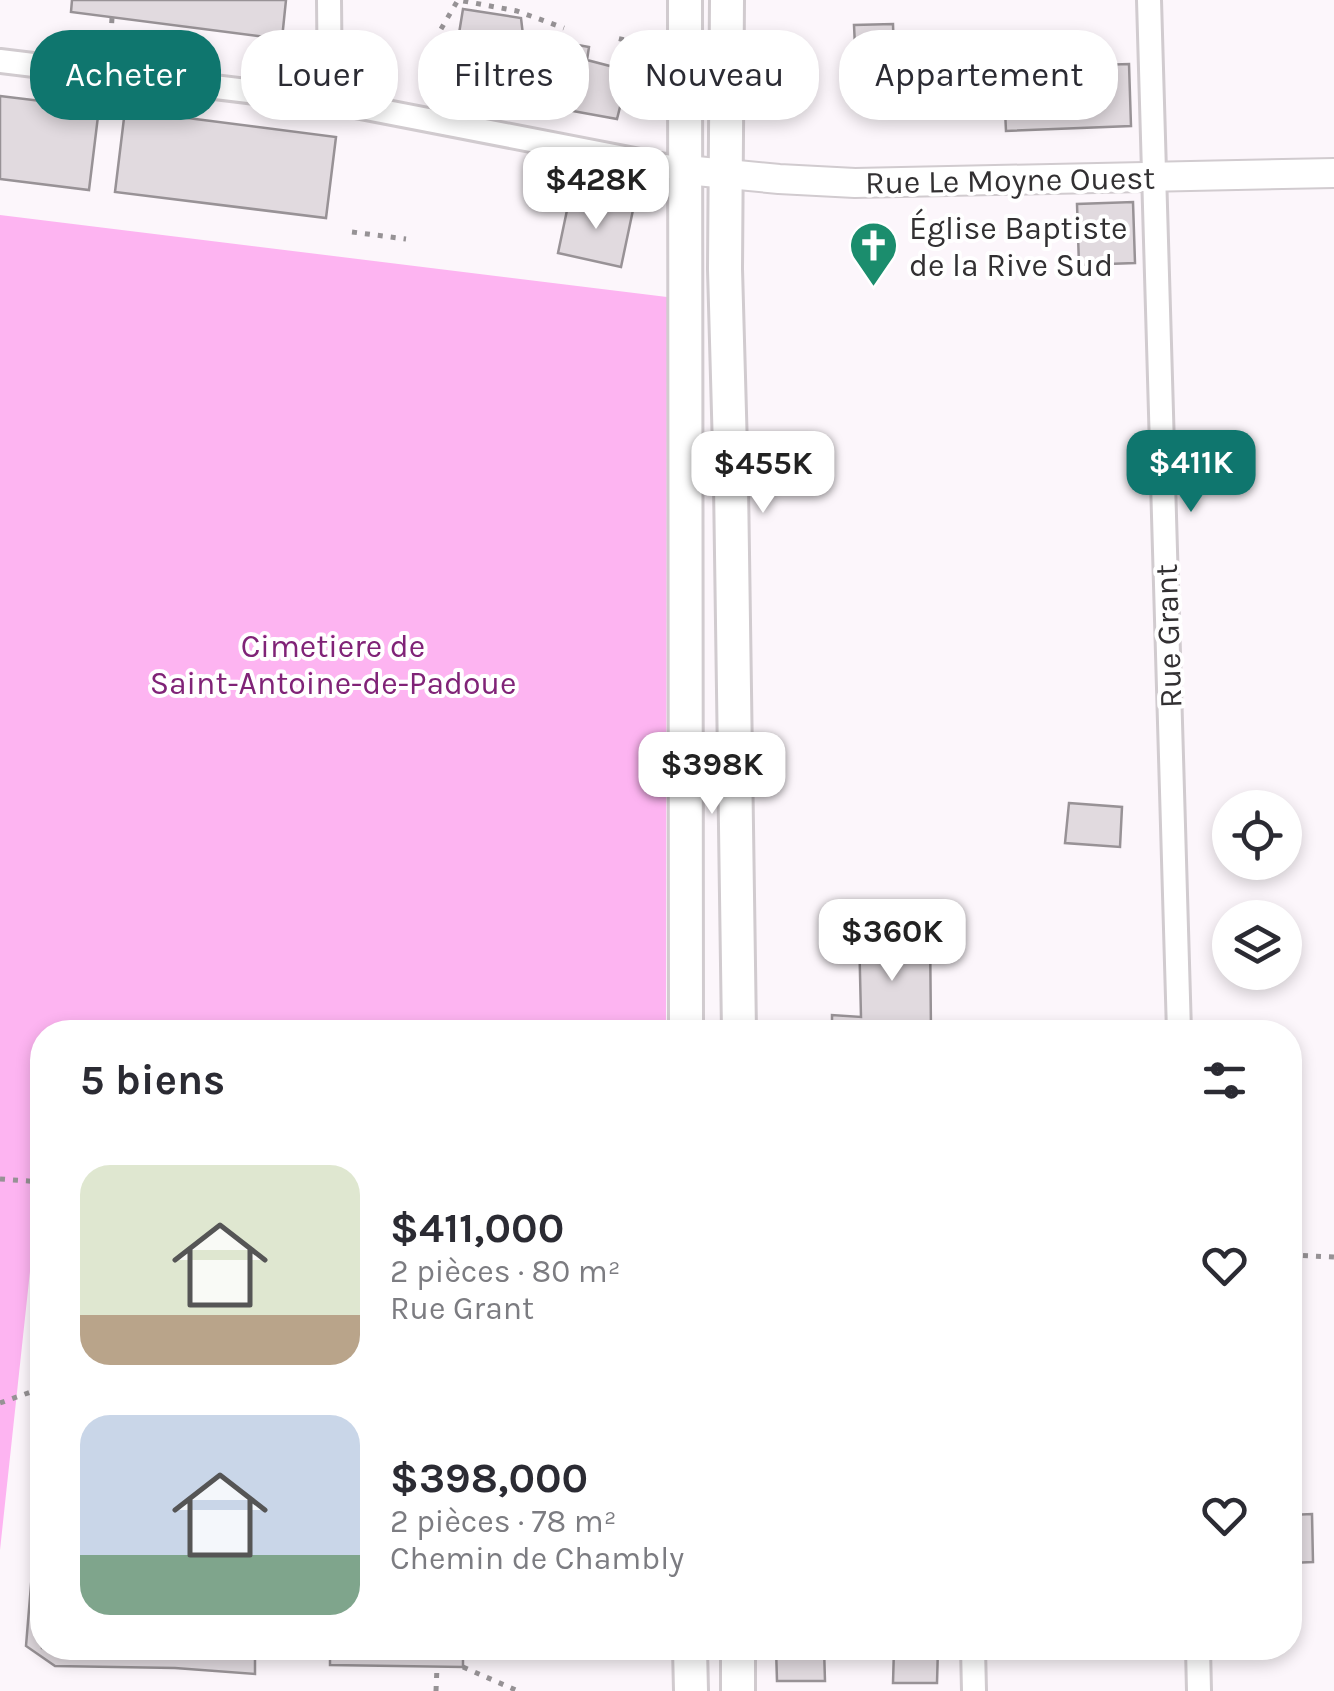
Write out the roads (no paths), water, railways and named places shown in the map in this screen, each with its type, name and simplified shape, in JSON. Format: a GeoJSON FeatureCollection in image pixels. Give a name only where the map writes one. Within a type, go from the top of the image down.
{"type":"FeatureCollection","features":[{"type":"Feature","properties":{"kind":"main road"},"geometry":{"type":"LineString","coordinates":[[685,0],[686,1020]]}},
{"type":"Feature","properties":{"kind":"main road"},"geometry":{"type":"LineString","coordinates":[[727,0],[725,269],[739,1020]]}},
{"type":"Feature","properties":{"kind":"main road"},"geometry":{"type":"LineString","coordinates":[[686,848],[738,848]]}},
{"type":"Feature","properties":{"kind":"main road"},"geometry":{"type":"LineString","coordinates":[[690,1660],[691,1691]]}},
{"type":"Feature","properties":{"kind":"main road"},"geometry":{"type":"LineString","coordinates":[[738,1660],[738,1691]]}},
{"type":"Feature","properties":{"kind":"street"},"geometry":{"type":"LineString","coordinates":[[329,0],[329,30]]}},
{"type":"Feature","properties":{"kind":"street","name":"Rue Grant"},"geometry":{"type":"LineString","coordinates":[[1149,0],[1180,1020]]}},
{"type":"Feature","properties":{"kind":"street"},"geometry":{"type":"LineString","coordinates":[[0,61],[241,90]]}},
{"type":"Feature","properties":{"kind":"street"},"geometry":{"type":"LineString","coordinates":[[398,114],[686,170]]}},
{"type":"Feature","properties":{"kind":"street","name":"Rue Le Moyne Ouest"},"geometry":{"type":"LineString","coordinates":[[686,170],[855,184],[1334,173]]}},
{"type":"Feature","properties":{"kind":"street"},"geometry":{"type":"LineString","coordinates":[[973,1660],[974,1691]]}},
{"type":"Feature","properties":{"kind":"street"},"geometry":{"type":"LineString","coordinates":[[1198,1660],[1199,1691]]}},
{"type":"Feature","properties":{"kind":"place","name":"Église Baptiste de la Rive Sud"},"geometry":{"type":"Point","coordinates":[874,288]}},
{"type":"Feature","properties":{"kind":"park label","name":"Cimetiere de Saint-Antoine-de-Padoue"},"geometry":{"type":"Point","coordinates":[333,664]}}]}
